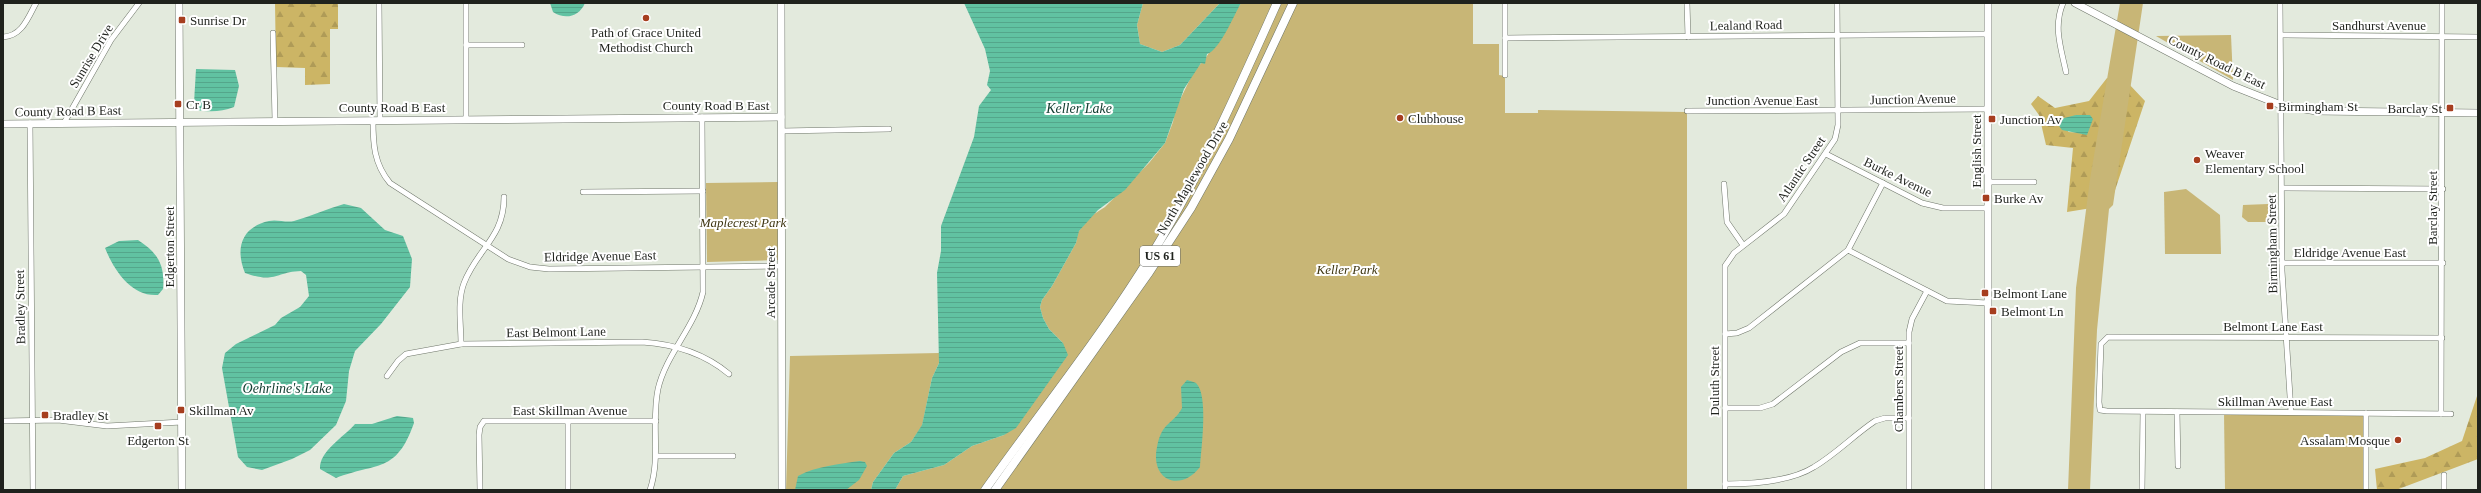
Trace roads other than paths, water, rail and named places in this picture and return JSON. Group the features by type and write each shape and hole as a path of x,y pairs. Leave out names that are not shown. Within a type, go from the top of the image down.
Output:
{"main road":[{"name":"North Maplewood Drive","path":"985,490 1118,305 1160,241 1210,149 1277,3"},
{"name":"North Maplewood Drive","path":"995,490 1148,274 1191,208 1232,133 1293,3"}],"street":[{"path":"3,37 14,35 22,28 36,3"},
{"name":"Sunrise Drive","path":"64,123 111,40 139,3"},
{"name":"Edgerton Street","path":"179,3 182,490"},
{"name":"Eldridge Avenue East","path":"379,3 375,155 381,170 390,183 486,246 508,259 543,268 782,266"},
{"path":"466,3 466,119"},
{"name":"Arcade Street","path":"781,3 782,490"},
{"path":"1504,3 1505,75"},
{"path":"1687,3 1688,37"},
{"name":"Atlantic Street","path":"1724,271 1730,257 1743,245 1784,214 1826,154 1837,132 1837,3"},
{"name":"English Street","path":"1988,3 1988,490"},
{"path":"2063,3 2058,17 2058,38 2066,72"},
{"name":"County Road B East","path":"2075,3 2233,86 2281,105 2316,111 2478,113"},
{"name":"Birmingham Street","path":"2280,3 2282,263 2291,412"},
{"name":"Barclay Street","path":"2441,414 2443,263 2442,3"},
{"path":"273,33 275,120"},
{"name":"Lealand Road","path":"1505,38 1988,34"},
{"name":"Sandhurst Avenue","path":"2281,35 2478,37"},
{"path":"466,45 522,45"},
{"name":"Junction Avenue","path":"1838,110 1988,109"},
{"name":"Junction Avenue East","path":"1687,112 1838,110"},
{"path":"650,490 656,456 658,389 664,372 701,300 704,267 702,117"},
{"name":"County Road B East","path":"3,124 275,120 781,117"},
{"name":"Bradley Street","path":"30,123 33,490"},
{"path":"781,131 889,129"},
{"name":"Burke Avenue","path":"1826,154 1932,206 1988,208"},
{"path":"1988,182 2034,182"},
{"path":"1725,334 1737,333 1749,328 1848,250 1883,183"},
{"path":"1724,184 1727,222 1743,245"},
{"path":"2282,188 2443,189"},
{"path":"583,192 704,191"},
{"path":"461,344 462,291 468,275 501,224 504,198"},
{"path":"1848,250 1927,291 1954,303 1988,304"},
{"name":"Eldridge Avenue East","path":"2282,263 2443,263"},
{"name":"Duluth Street","path":"1724,271 1725,490"},
{"name":"Chambers Street","path":"1909,490 1910,326 1927,291"},
{"name":"Belmont Lane East","path":"2100,410 2101,344 2108,336 2442,338"},
{"name":"East Belmont Lane","path":"387,376 398,361 406,354 461,344 642,342 677,348 708,359 729,374"},
{"path":"1725,408 1760,408 1773,404 1841,352 1853,345 1909,343"},
{"name":"Skillman Avenue East","path":"2100,410 2143,412 2451,414"},
{"path":"2142,490 2143,412"},
{"path":"2177,412 2178,466"},
{"path":"2366,413 2366,490"},
{"path":"1725,484 1754,482 1806,472 1822,462 1875,421 1909,418"},
{"path":"3,421 58,420 107,426 182,422"},
{"name":"East Skillman Avenue","path":"480,490 479,435 480,427 484,421 656,421"},
{"path":"568,422 568,490"},
{"path":"656,456 733,456"},
{"path":"2444,475 2444,490"}],"water":[{"path":"550,3 585,3 575,14 571,16 562,16 553,12"},
{"name":"Keller Lake","path":"964,3 1143,3 1137,25 1140,44 1162,52 1180,45 1220,3 1241,3 1222,39 1212,51 1207,54 1205,64 1201,63 1184,89 1165,143 1125,190 1098,210 1079,231 1076,243 1052,286 1042,300 1040,307 1043,318 1049,329 1063,343 1068,355 1016,428 1004,435 972,446 944,465 903,476 895,490 871,490 873,482 894,453 911,442 922,425 932,378 939,363 937,273 941,251 941,226 974,137 979,106 991,90 987,85 990,71 985,49"},
{"path":"196,69 235,70 239,86 234,107 215,111 196,110 194,103"},
{"path":"2076,115 2090,115 2093,119 2087,135 2062,130 2057,123 2060,119"},
{"name":"Oehrline's Lake","path":"344,204 361,208 385,230 403,236 412,259 410,287 381,324 355,351 349,371 346,401 336,425 310,450 292,459 262,470 247,467 238,457 222,368 225,353 236,344 275,325 281,318 300,307 309,296 306,275 301,271 269,277 255,276 245,273 241,256 243,240 252,228 260,224 269,221 294,221"},
{"path":"138,240 151,250 159,260 163,273 163,289 158,295 140,292 132,287 113,265 105,248 119,241"},
{"path":"1187,380 1196,383 1200,389 1202,399 1203,436 1200,467 1192,475 1176,481 1168,479 1162,475 1158,468 1156,458 1157,447 1162,432 1182,408 1181,387"},
{"path":"397,416 413,418 414,423 400,451 392,459 384,464 336,478 320,469 321,462 328,450 355,424 372,424"},
{"path":"860,461 865,462 867,466 859,480 846,490 795,490 798,476 828,466"}],"place":[{"name":"Path of Grace United Methodist Church","path":"646,18"},
{"name":"Sunrise Dr","path":"182,20"},
{"name":"Cr B","path":"178,104"},
{"name":"Birmingham St","path":"2270,106"},
{"name":"Barclay St","path":"2450,108"},
{"name":"Clubhouse","path":"1400,118"},
{"name":"Junction Av","path":"1992,119"},
{"name":"Weaver Elementary School","path":"2197,160"},
{"name":"Burke Av","path":"1986,198"},
{"name":"Belmont Lane","path":"1985,293"},
{"name":"Belmont Ln","path":"1993,311"},
{"name":"Skillman Av","path":"181,410"},
{"name":"Bradley St","path":"45,415"},
{"name":"Edgerton St","path":"158,426"},
{"name":"Assalam Mosque","path":"2398,440"}],"park label":[{"name":"Maplecrest Park","path":"743,222"},
{"name":"Keller Park","path":"1347,269"}]}
